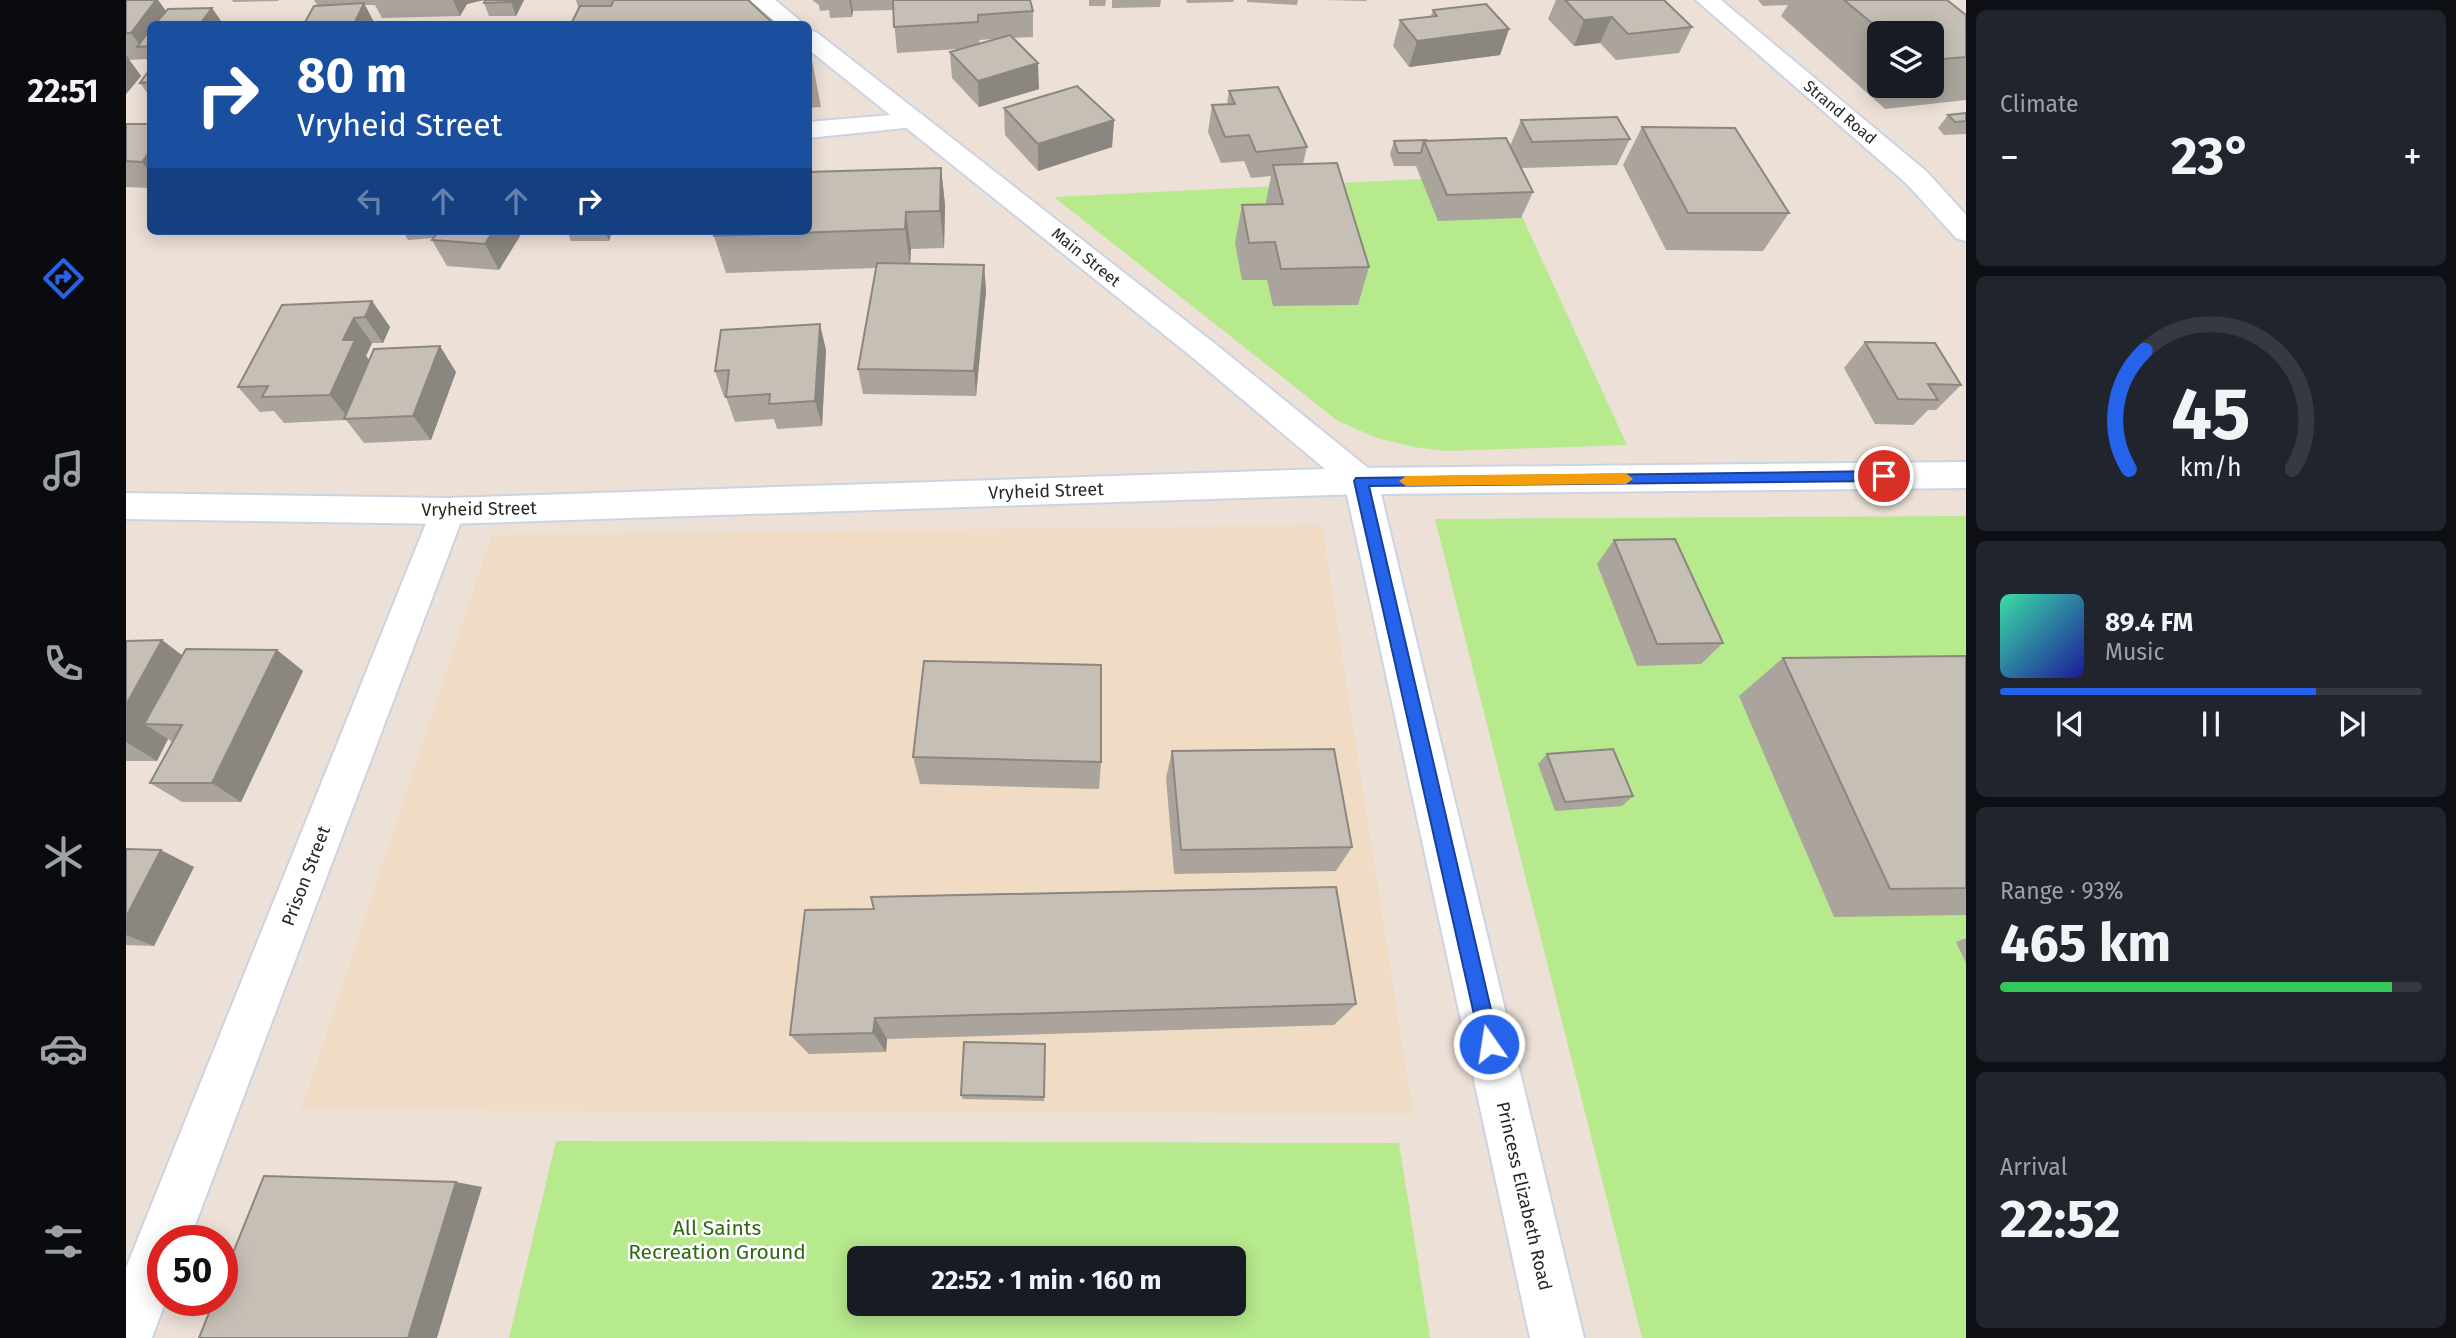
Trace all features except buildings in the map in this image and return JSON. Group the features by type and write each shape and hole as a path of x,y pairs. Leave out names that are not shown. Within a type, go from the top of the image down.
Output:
{"street":[{"path":"761,0 788,21"},
{"name":"Strand Road","path":"1707,0 1917,178 1966,232"},
{"name":"Main Street","path":"812,40 1203,350 1361,481"},
{"path":"812,130 915,121"},
{"name":"Vryheid Street","path":"126,506 448,511 1361,481 1966,475"},
{"name":"Princess Elizabeth Road","path":"1361,481 1557,1338"},
{"name":"Prison Street","path":"169,1225 448,511"},
{"name":"Prison Street","path":"126,1335 147,1282"}],"shaded area":[{"path":"1322,525 1413,1114 301,1110 492,535"}],"green space":[{"path":"1503,175 1627,445 1447,451 1377,438 1338,421 1054,197"},
{"path":"1966,516 1966,1338 1642,1338 1435,519"},
{"name":"All Saints Recreation Ground","path":"556,1141 1399,1143 1430,1338 509,1338"}],"slow traffic":[{"path":"1406,481 1626,479"}],"route":[{"path":"1489,1044 1361,481 1884,476"}]}
